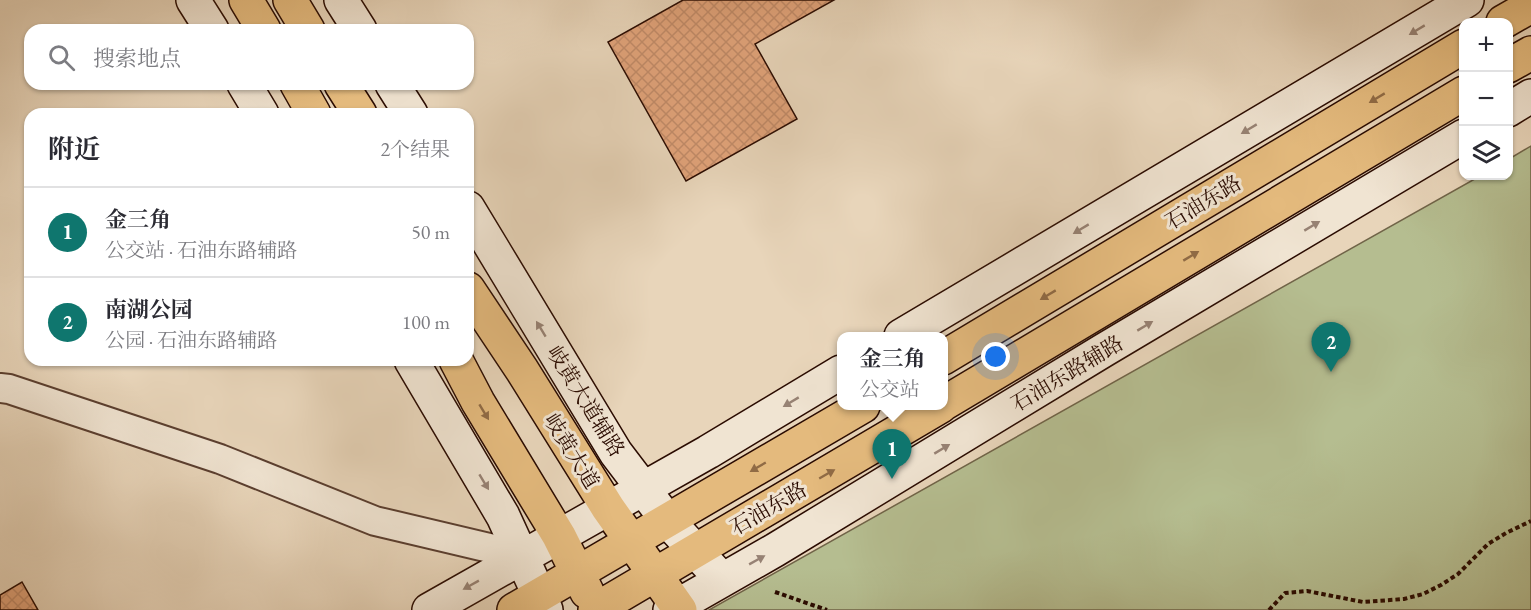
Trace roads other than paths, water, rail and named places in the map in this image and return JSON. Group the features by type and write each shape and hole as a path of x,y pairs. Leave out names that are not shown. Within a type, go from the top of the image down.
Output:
{"main road":[{"path":"246,0 260,24"},
{"path":"290,0 304,24"},
{"path":"1510,18 1531,6"},
{"name":"石油东路","path":"948,355 1459,49"},
{"path":"1513,64 1531,53"},
{"path":"300,90 311,108"},
{"path":"346,90 356,108"},
{"name":"石油东路","path":"948,401 1459,96"},
{"name":"岐黄大道","path":"474,298 608,508 656,574 676,608"},
{"path":"459,366 478,402 559,536 595,610"},
{"name":"石油东路","path":"534,605 577,573 854,410"},
{"name":"石油东路","path":"595,610 934,410"}],"street":[{"path":"194,0 208,24"},
{"path":"341,0 356,24"},
{"path":"908,332 1467,0"},
{"path":"248,90 258,108"},
{"path":"396,90 407,108"},
{"path":"1513,107 1531,96"},
{"name":"石油东路辅路","path":"676,608 1459,139"},
{"name":"岐黄大道辅路","path":"474,218 616,453 667,520 722,580"},
{"path":"415,366 503,516 523,555 534,605"},
{"path":"429,610 837,374"},
{"path":"0,388 9,388 220,459 375,521 523,555"}],"place":[{"name":"南湖公园","path":"1331,372"},
{"name":"金三角","path":"892,479"}]}
